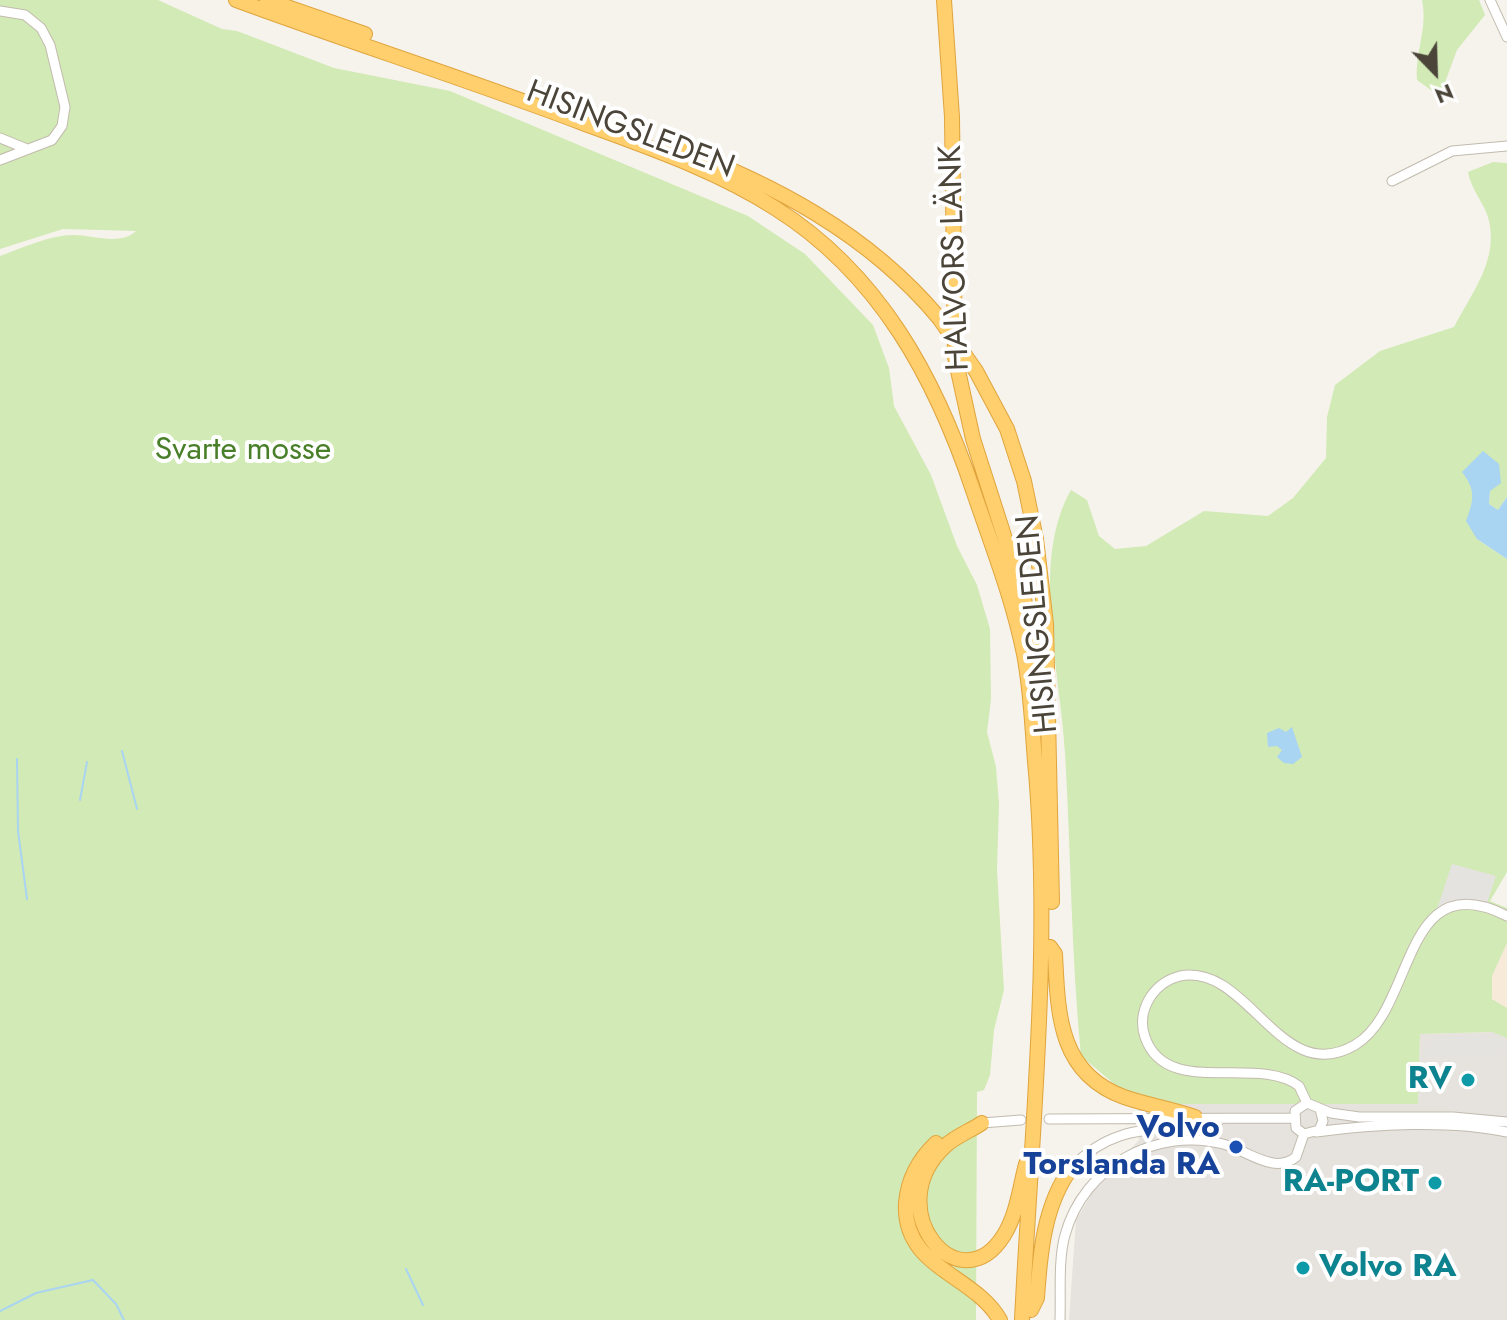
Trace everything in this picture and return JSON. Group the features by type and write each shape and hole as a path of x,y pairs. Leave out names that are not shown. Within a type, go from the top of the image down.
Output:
{"highway":[{"name":"HISINGSLEDEN","path":"236,0 516,98 718,175 789,217 847,266 889,315 919,360 940,401 961,455 1024,656 1040,793 1042,937 1028,1317"},
{"name":"HISINGSLEDEN","path":"267,0 460,67 746,175 827,219 897,272 939,318 976,371 1007,429 1030,504 1042,584 1050,721 1046,1100 1028,1317"},
{"path":"946,0 948,23"},
{"name":"HALVORS LÄNK","path":"948,23 953,130 952,326 955,357 973,439 1013,561 1032,640 1040,793"},
{"name":"HALVORS LÄNK","path":"948,23 965,358 984,450 1034,618 1050,721"},
{"path":"1050,947 1055,954 1061,1030 1076,1064 1111,1092 1195,1117"},
{"path":"982,1123 976,1121 954,1130 927,1152 908,1188 906,1217 923,1254 985,1300 1000,1320"},
{"path":"982,1123 945,1146 930,1165 921,1186 918,1207 925,1234 941,1252 955,1257 975,1258 985,1254 1004,1234 1014,1211 1035,1132"},
{"path":"1028,1317 1037,1298 1050,1211 1059,1186 1072,1167"}],"street":[{"path":"1490,0 1507,37"},
{"path":"0,11 25,15 41,28 50,45 65,102 63,121 56,137 13,158 0,160"},
{"path":"0,138 27,149"},
{"path":"1392,181 1452,151 1507,146"},
{"path":"1507,916 1474,903 1456,905 1437,915 1420,937 1373,1030 1342,1051 1319,1054 1295,1047 1225,988 1205,978 1175,978 1164,983 1149,998 1143,1015 1143,1031 1152,1050 1165,1062 1190,1070 1279,1077 1299,1086 1307,1103 1320,1109 1359,1117 1453,1117 1507,1122"},
{"path":"1307,1103 1297,1108 1292,1118 1296,1128 1304,1134 1373,1126 1459,1127 1507,1132"},
{"path":"1316,1132 1323,1121 1320,1109"},
{"path":"1072,1167 1114,1136 1142,1129 1241,1117"},
{"path":"1049,1119 1292,1118"},
{"path":"982,1123 1021,1120"},
{"path":"1060,1320 1064,1238 1071,1217 1091,1189 1129,1153 1163,1141 1202,1140 1236,1147 1272,1164 1284,1164 1296,1157 1304,1134"}],"shaded area":[{"path":"1452,864 1496,876 1487,903 1460,900 1437,909"},
{"path":"1507,943 1507,1008 1492,999 1492,976"},
{"path":"1493,1032 1507,1038 1507,1320 1069,1320 1076,1220 1095,1188 1139,1140 1138,1104 1418,1103 1420,1034"},
{"path":"1433,1037 1496,1038 1507,1044 1507,1052 1496,1056 1423,1057 1424,1046"}],"green space":[{"name":"Svarte mosse","path":"0,0 158,0 222,29 237,31 334,68 450,91 748,216 805,254 873,325 889,368 894,406 931,475 957,546 977,585 990,629 991,699 987,732 996,767 999,804 997,870 1004,990 994,1030 990,1075 984,1090 977,1092 976,1320 0,1320 0,256 55,237 74,235 115,239 136,231 63,229 0,249"},
{"path":"1422,0 1479,0 1485,15 1457,50 1443,88 1435,93 1417,80"},
{"path":"1493,162 1507,163 1507,497 1498,510 1489,504 1490,491 1472,485 1477,539 1507,559 1507,872 1490,901 1507,908 1507,943 1492,976 1492,999 1507,1008 1507,1038 1492,1032 1420,1034 1418,1104 1138,1104 1081,1056 1065,753 1051,618 1052,550 1059,518 1071,490 1087,500 1099,536 1115,549 1146,546 1204,511 1268,516 1293,498 1326,458 1327,417 1335,385 1380,351 1454,327 1482,275 1490,247 1488,217 1468,172"}],"water":[{"path":"1483,451 1499,464 1501,483 1490,491 1489,504 1498,510 1507,497 1507,559 1477,539 1466,521 1472,495 1470,484 1462,472"},
{"path":"1292,727 1302,757 1293,764 1284,763 1277,757 1282,750 1277,746 1268,747 1267,733 1279,728 1286,732"}],"waterway":[{"path":"122,751 137,809"},
{"path":"17,759 18,831 27,899"},
{"path":"80,800 87,762"},
{"path":"406,1269 423,1305"},
{"path":"0,1311 36,1293 93,1280 116,1304 124,1320"}],"place":[{"name":"RV","path":"1468,1080"},
{"name":"Volvo Torslanda RA","path":"1236,1147"},
{"name":"RA-PORT","path":"1435,1183"},
{"name":"Volvo RA","path":"1303,1268"}]}
